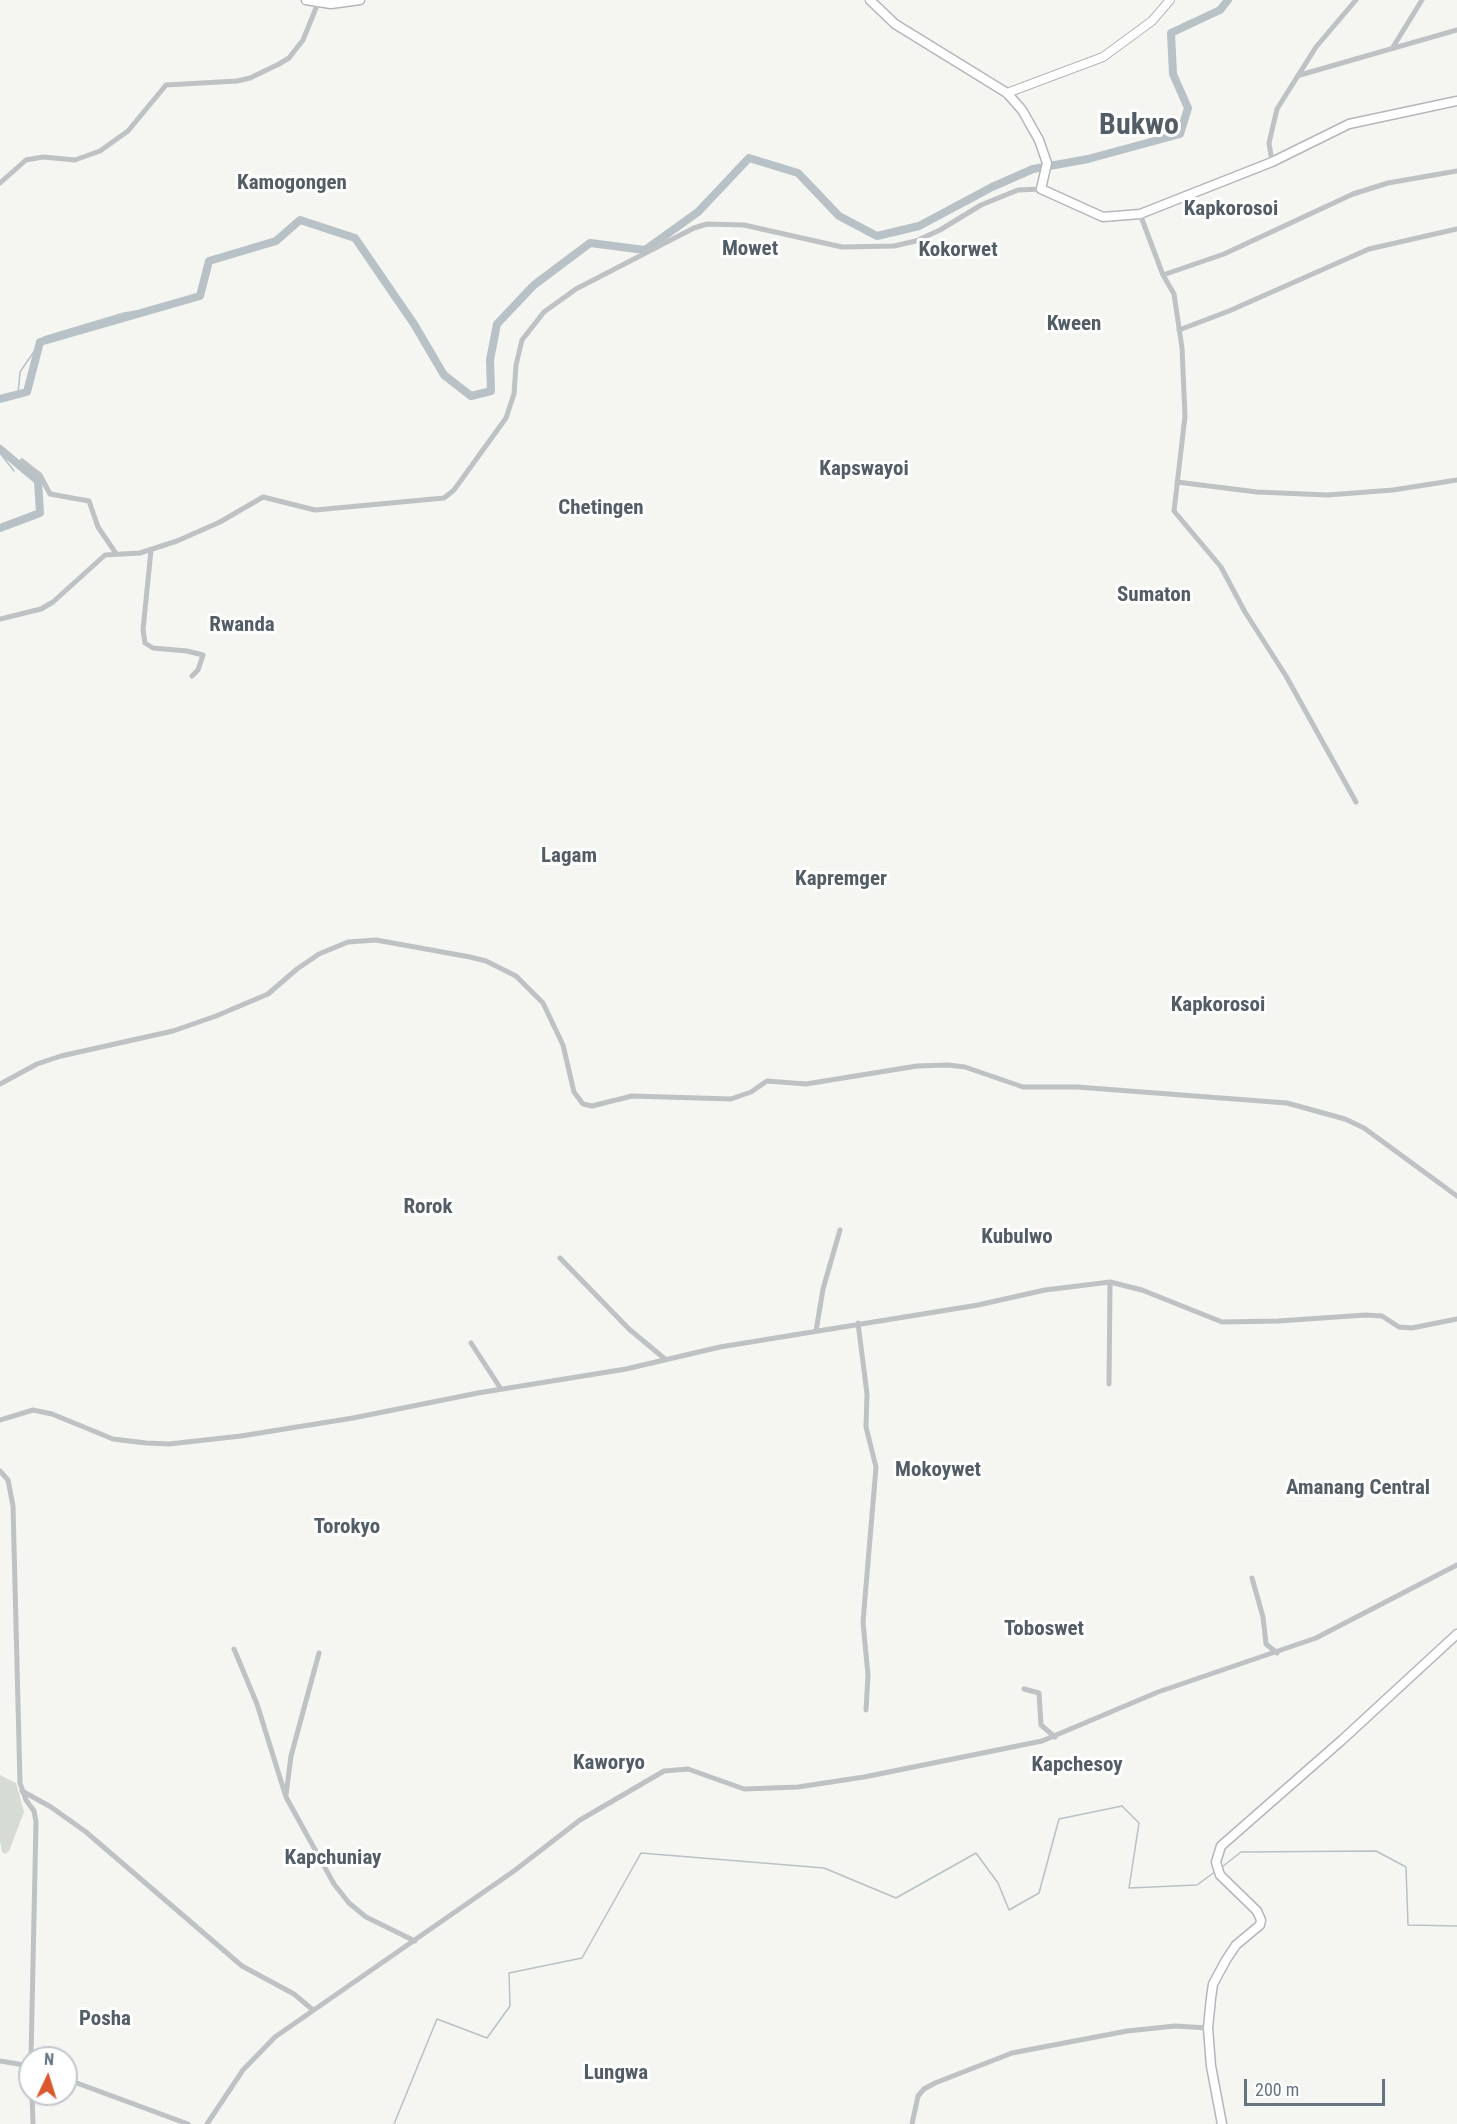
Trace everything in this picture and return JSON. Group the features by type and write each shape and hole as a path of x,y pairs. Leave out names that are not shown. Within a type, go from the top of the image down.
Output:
{"main road":[{"path":"306,0 331,4 360,0"},
{"path":"870,0 895,24 1007,93 1022,110 1039,140 1047,163 1045,180 1041,189 1103,217 1140,214 1272,162 1349,124 1457,101"},
{"path":"1007,93 1103,57 1152,21 1170,0"},
{"path":"1222,2124 1212,2083 1208,2028 1211,1998 1219,1971 1236,1945 1260,1925 1261,1920 1257,1911 1220,1875 1216,1862 1221,1846 1342,1740 1457,1634"}],"street":[{"path":"1272,162 1269,143 1277,109 1316,47 1356,0"},
{"path":"1393,48 1422,0"},
{"path":"0,183 26,160 43,157 75,160 100,151 128,131 166,85 237,81 250,78 279,64 289,58 303,40 318,3"},
{"path":"1300,75 1457,30"},
{"path":"1163,275 1224,254 1353,194 1388,183 1457,171"},
{"path":"0,619 47,606 62,596 71,583 97,560 115,552 151,550 220,522 263,497 315,510 444,498 454,490 506,418 514,394 516,365 522,340 544,312 576,289 606,272 694,228 707,224 744,225 842,247 894,246 916,241 940,230 981,205 1018,190 1041,189"},
{"path":"1140,214 1163,275 1174,294 1179,330 1185,400 1173,504 1176,516 1221,567 1245,612 1286,676 1356,802"},
{"path":"1179,330 1276,291 1369,249 1457,229"},
{"path":"22,461 40,475 50,494 89,501 98,527 115,552"},
{"path":"1177,482 1257,492 1328,495 1392,490 1457,480"},
{"path":"151,550 142,630 145,643 153,648 187,651 203,656 198,670 192,676"},
{"path":"0,1084 37,1064 61,1056 173,1031 216,1016 268,994 319,954 348,942 376,940 486,961 516,976 543,1003 568,1060 574,1092 583,1104 592,1106 632,1096 732,1099 751,1092 766,1082 806,1084 917,1066 956,1066 1023,1087 1077,1087 1287,1103 1345,1119 1364,1128 1457,1196"},
{"path":"816,1331 823,1289 840,1230"},
{"path":"560,1258 629,1329 665,1359"},
{"path":"1109,1384 1110,1282"},
{"path":"0,1420 33,1410 52,1414 113,1438 169,1444 353,1418 501,1389 626,1369 720,1347 978,1305 1046,1290 1110,1282 1142,1290 1222,1322 1278,1322 1366,1315 1382,1316 1399,1327 1412,1328 1457,1319"},
{"path":"858,1323 867,1394 866,1427 876,1467 863,1622 868,1674 866,1710"},
{"path":"471,1343 501,1389"},
{"path":"0,1471 8,1480 14,1506 21,1790 34,1810 36,1822 32,2046"},
{"path":"207,2124 260,2051 313,2010 415,1941 580,1820 664,1771 688,1769 744,1789 798,1787 864,1778 1055,1737 1158,1692 1316,1638 1457,1565"},
{"path":"1252,1578 1263,1617 1266,1644 1277,1653"},
{"path":"234,1648 257,1704 286,1797 334,1884 349,1903 366,1917 415,1941"},
{"path":"286,1797 291,1756 319,1653"},
{"path":"1024,1689 1039,1693 1041,1725 1055,1737"},
{"path":"21,1790 51,1807 86,1832 242,1966 294,1994 313,2010"},
{"path":"912,2124 918,2096 924,2090 965,2070 1012,2053 1127,2031 1175,2026 1208,2028"},
{"path":"0,2061 18,2064"},
{"path":"78,2083 129,2101 147,2111 188,2124"},
{"path":"32,2106 33,2124"}],"shaded area":[{"path":"0,1775 16,1783 24,1812 9,1851 5,1854 2,1852 0,1841"}],"waterway":[{"path":"0,399 27,392 40,342 200,296 209,261 276,241 300,220 355,238 414,324 444,375 471,396 491,391 490,360 497,324 534,285 590,243 645,250 698,212 749,158 798,173 839,216 877,236 919,226 992,187 1033,169 1088,159 1180,134 1188,108 1173,74 1171,33 1220,10 1228,0"},
{"path":"0,400 18,394 20,372 44,337 124,313 169,306"},
{"path":"0,449 38,481 40,513 0,528"},
{"path":"0,453 14,471"},
{"path":"394,2124 437,2019 487,2038 510,2006 509,1973 582,1958 641,1853 824,1868 896,1898 976,1853 998,1883 1009,1910 1039,1893 1059,1819 1122,1806 1139,1823 1129,1888 1197,1885 1216,1871"},
{"path":"1222,1867 1241,1852 1376,1851 1406,1867 1408,1925 1457,1926"}],"district":[{"name":"Bukwo","path":"1139,126"},
{"name":"Kamogongen","path":"292,184"},
{"name":"Kapkorosoi","path":"1231,210"},
{"name":"Mowet","path":"750,250"},
{"name":"Kokorwet","path":"958,251"},
{"name":"Kween","path":"1074,325"},
{"name":"Kapswayoi","path":"864,470"},
{"name":"Chetingen","path":"601,509"},
{"name":"Sumaton","path":"1154,596"},
{"name":"Rwanda","path":"242,626"},
{"name":"Lagam","path":"569,857"},
{"name":"Kapremger","path":"841,880"},
{"name":"Kapkorosoi","path":"1218,1006"},
{"name":"Rorok","path":"428,1208"},
{"name":"Kubulwo","path":"1017,1238"},
{"name":"Mokoywet","path":"938,1471"},
{"name":"Amanang Central","path":"1358,1489"},
{"name":"Torokyo","path":"347,1528"},
{"name":"Toboswet","path":"1044,1630"},
{"name":"Kaworyo","path":"609,1764"},
{"name":"Kapchesoy","path":"1077,1766"},
{"name":"Kapchuniay","path":"333,1859"},
{"name":"Posha","path":"105,2020"},
{"name":"Lungwa","path":"616,2074"}]}
